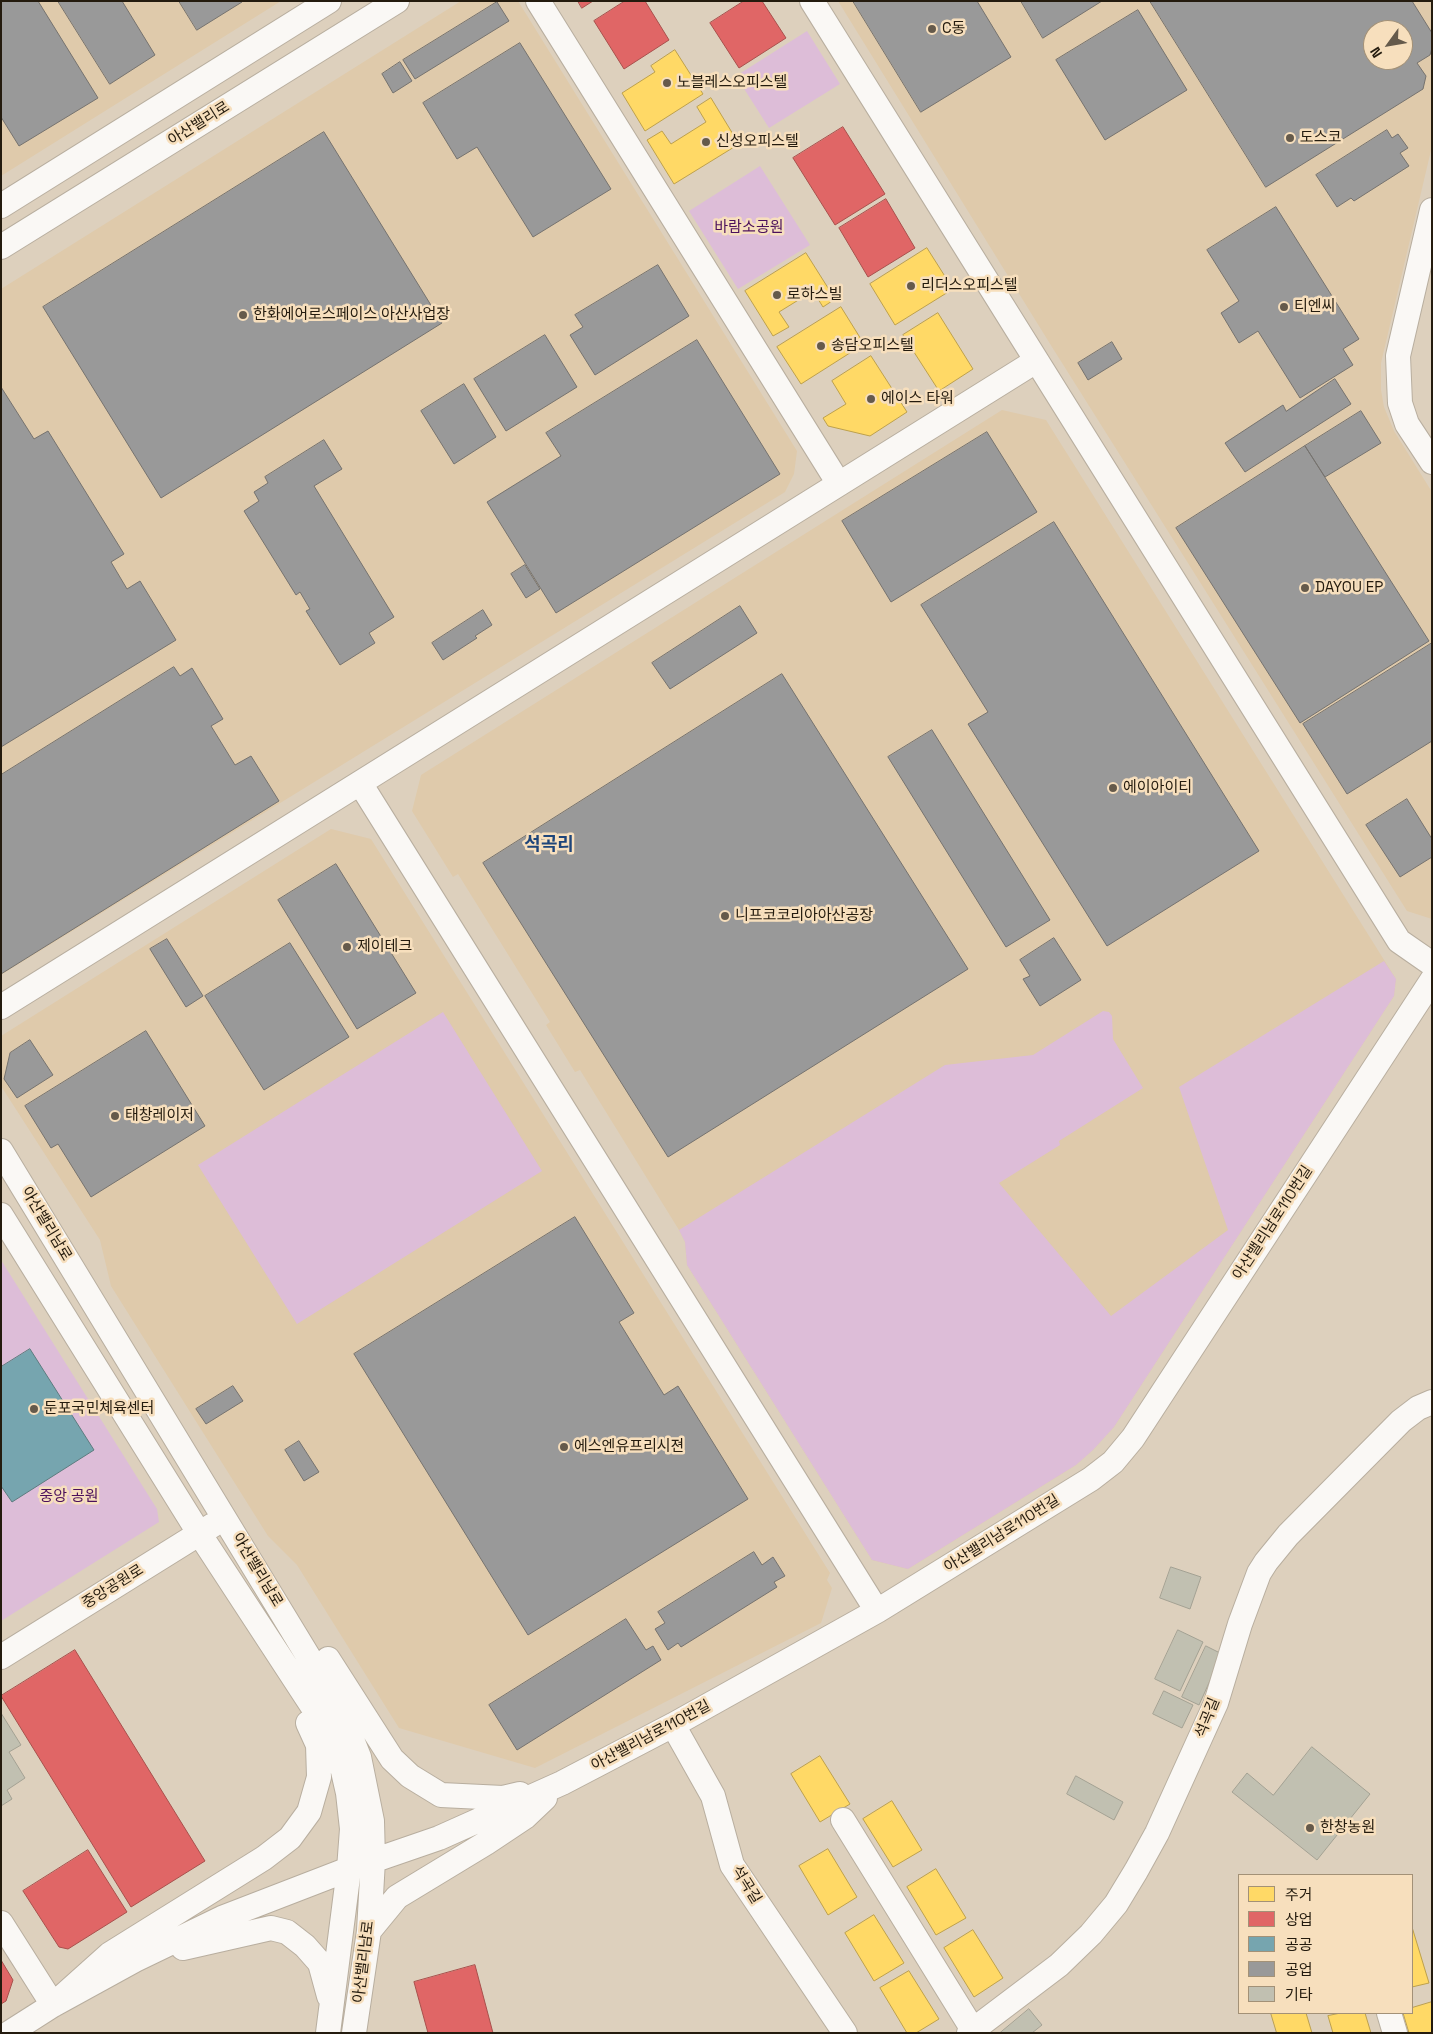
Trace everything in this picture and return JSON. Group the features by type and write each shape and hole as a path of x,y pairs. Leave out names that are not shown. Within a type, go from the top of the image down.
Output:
{"street":[{"path":"1,206 329,1"},
{"name":"아산밸리로","path":"1,247 397,1"},
{"path":"538,1 839,484"},
{"path":"812,1 1399,942 1432,964"},
{"path":"1432,210 1398,356 1400,403 1407,424 1432,462"},
{"path":"1,1007 1036,360"},
{"path":"360,783 877,1610"},
{"name":"아산밸리남로110번길","path":"135,1960 222,1918 373,1860 439,1838 562,1783 673,1725 877,1610 1091,1479 1113,1462 1133,1438 1432,980"},
{"name":"아산밸리남로","path":"1,1151 339,1707 360,1757 372,1821 373,1860 369,1932 354,2033"},
{"name":"아산밸리남로","path":"1,1215 199,1533 318,1716 344,1770 352,1829 349,1869 328,2033"},
{"name":"석곡길","path":"843,1820 971,2031 1059,1966 1091,1934 1116,1904 1157,1833 1216,1703 1240,1624 1259,1573 1288,1535 1351,1474 1401,1421 1418,1408 1432,1402"},
{"name":"중앙공원로","path":"1,1657 225,1517"},
{"path":"281,1610 308,1631 392,1759 410,1776 441,1795 503,1798 562,1783"},
{"path":"52,2005 110,1954 275,1851 290,1838 303,1822 309,1812 315,1794 320,1761 318,1746 284,1662"},
{"name":"석곡길","path":"673,1725 713,1796 732,1865 845,2033"},
{"path":"369,1932 397,1897 525,1817 562,1783"},
{"path":"1,1923 52,2005"},
{"path":"9,2033 52,2005 135,1960 271,1928 287,1932 296,1938 320,1963 332,2005"},
{"path":"1389,2014 1395,2033"}],"shaded area":[{"path":"1,1 281,1 1,176"},
{"path":"461,1 518,1 797,451 794,474 785,492 1,975 1,289"},
{"path":"838,1 1432,1 1432,146 1381,363 1381,390 1384,407 1394,431 1432,492 1432,919 1407,911 1052,347"},
{"path":"1002,410 1046,420 1396,979 1394,996 1114,1427 1076,1465 908,1569 872,1560 687,1265 685,1242 679,1230 580,1070 575,1072 546,1025 550,1022 458,874 453,877 412,811 421,775"},
{"path":"331,829 371,839 830,1573 827,1580 832,1588 821,1623 535,1768 399,1728 297,1565 268,1536 111,1286 100,1240 1,1086 1,1036"}],"green space":[{"path":"807,31 840,84 769,128 736,76"},
{"name":"바람소공원","path":"760,166 810,245 738,289 689,211"},
{"path":"1384,961 1396,979 1394,996 1114,1427 1076,1465 908,1569 872,1560 687,1265 685,1242 679,1230 945,1065 1033,1055 1103,1011 1109,1012 1112,1016 1113,1039 1143,1088 1059,1141 1060,1145 999,1183 1111,1316 1228,1230 1179,1087"},
{"path":"443,1012 542,1171 297,1324 198,1165"},
{"name":"중앙 공원","path":"1,1260 157,1509 159,1522 1,1621"}],"building: 주거":[{"name":"노블레스오피스텔","path":"675,50 703,94 645,131 622,93 655,72 651,66"},
{"name":"신성오피스텔","path":"711,98 739,144 674,184 647,140 662,131 671,144 706,122 697,107"},
{"name":"리더스오피스텔","path":"927,248 953,289 895,325 870,284"},
{"name":"로하스빌","path":"806,253 835,299 823,307 813,291 779,312 789,327 773,336 745,291"},
{"name":"송담오피스텔","path":"841,307 864,344 801,384 777,347"},
{"path":"938,313 973,369 939,391 903,335"},
{"name":"에이스 타워","path":"871,356 907,412 870,436 828,426 823,418 846,404 832,381"},
{"path":"820,1756 850,1804 820,1822 791,1774"},
{"path":"892,1801 922,1850 893,1867 863,1819"},
{"path":"828,1849 857,1897 828,1915 799,1866"},
{"path":"936,1869 966,1918 936,1935 907,1887"},
{"path":"874,1915 904,1963 874,1981 845,1933"},
{"path":"973,1930 1003,1978 974,1997 944,1948"},
{"path":"1413,1930 1429,1983 1413,1987"},
{"path":"909,1971 939,2019 916,2033 907,2033 880,1988"},
{"path":"1432,2002 1432,2033 1409,2033 1403,2014 1413,2014 1413,2008"},
{"path":"1271,2014 1306,2014 1312,2033 1277,2033"},
{"path":"1337,2014 1365,2014 1371,2033 1333,2033 1328,2016"}],"building: 상업":[{"path":"578,1 593,1 582,8"},
{"path":"625,1 645,1 669,40 624,69 594,21"},
{"path":"744,1 762,1 786,38 739,68 710,23"},
{"path":"843,127 885,194 835,225 793,158"},
{"path":"886,199 915,248 868,277 839,228"},
{"path":"75,1650 205,1861 131,1907 1,1696"},
{"path":"88,1850 127,1912 68,1949 59,1947 23,1891"},
{"path":"1,1960 13,1980 6,2001 1,2004"},
{"path":"475,1965 493,2033 428,2033 414,1982"}],"building: 공공":[{"name":"둔포국민체육센터","path":"30,1349 94,1450 12,1502 1,1486 1,1367"}],"building: 공업":[{"path":"1,1 38,1 98,98 19,146 1,117"},
{"path":"58,1 122,1 155,55 110,84"},
{"path":"179,1 241,1 242,2 197,30"},
{"name":"C동","path":"853,1 977,1 1011,57 921,112"},
{"path":"1021,1 1102,1 1043,38"},
{"name":"도스코","path":"1150,1 1412,1 1432,33 1430,55 1417,63 1426,76 1423,89 1266,187"},
{"path":"497,2 509,21 415,79 403,60"},
{"path":"1138,10 1187,90 1105,140 1056,60"},
{"path":"520,43 611,189 533,237 477,147 457,159 423,103"},
{"path":"400,62 412,81 393,93 382,74"},
{"path":"1387,130 1392,138 1398,134 1408,148 1400,153 1409,166 1354,201 1351,198 1337,207 1316,175"},
{"name":"한화에어로스페이스 아산사업장","path":"324,132 442,323 161,498 43,307"},
{"name":"티엔씨","path":"1276,207 1359,339 1343,349 1353,365 1300,398 1258,331 1239,343 1221,313 1239,301 1207,250"},
{"path":"658,265 689,316 595,375 570,335 583,327 575,315"},
{"path":"545,335 577,387 506,431 474,379"},
{"path":"697,340 780,474 556,613 487,502 561,456 546,433"},
{"path":"1112,342 1122,359 1088,380 1078,363"},
{"path":"1335,379 1351,404 1245,472 1225,443 1283,405 1286,411"},
{"path":"464,384 496,437 454,464 421,411"},
{"path":"1,387 34,439 48,431 124,554 111,562 127,589 140,581 176,640 1,747"},
{"path":"1361,411 1381,443 1325,477 1305,446"},
{"path":"987,432 1037,512 891,602 842,521"},
{"path":"324,440 342,469 314,486 394,617 369,633 375,643 340,665 306,611 310,609 300,592 296,595 244,511 259,501 254,492 268,483 265,477"},
{"name":"DAYOU EP","path":"1305,446 1429,641 1300,723 1176,528"},
{"name":"에이아이티","path":"1054,522 1259,851 1107,946 968,724 988,712 921,605"},
{"path":"525,565 540,589 526,598 511,574"},
{"path":"740,606 757,633 670,689 652,663"},
{"path":"483,610 492,625 475,636 477,638 443,660 432,643"},
{"path":"1432,643 1432,741 1347,794 1303,724"},
{"path":"174,667 180,676 192,668 223,719 211,726 235,765 251,756 279,801 1,974 1,775"},
{"name":"니프코코리아아산공장","path":"782,674 968,969 668,1157 483,863"},
{"path":"932,730 1050,920 1006,947 888,757"},
{"path":"1407,799 1432,839 1432,857 1400,877 1366,825"},
{"name":"제이테크","path":"336,864 416,993 357,1029 278,900"},
{"path":"1054,938 1081,980 1040,1006 1023,979 1030,976 1020,960"},
{"path":"167,939 203,996 186,1007 150,949"},
{"path":"290,943 349,1037 264,1090 205,996"},
{"name":"태창레이저","path":"146,1031 205,1126 91,1197 58,1144 51,1148 25,1106"},
{"path":"30,1040 53,1075 17,1098 4,1079 10,1053"},
{"name":"에스엔유프리시젼","path":"575,1217 634,1313 619,1322 664,1395 678,1386 748,1499 528,1635 354,1354"},
{"path":"233,1386 243,1401 206,1424 196,1409"},
{"path":"299,1441 319,1472 304,1481 285,1450"},
{"path":"754,1552 762,1565 773,1557 785,1576 774,1582 777,1587 681,1647 678,1643 668,1650 655,1629 665,1623 658,1612"},
{"path":"626,1619 646,1650 653,1646 661,1660 517,1750 489,1705"}],"building: 기타":[{"path":"1171,1567 1201,1577 1190,1609 1160,1598"},
{"path":"1178,1630 1203,1642 1180,1691 1155,1679"},
{"path":"1206,1646 1222,1654 1199,1705 1182,1697"},
{"path":"1164,1691 1193,1705 1182,1728 1153,1714"},
{"path":"1,1713 21,1745 9,1752 25,1778 7,1790 12,1799 1,1806"},
{"name":"한창농원","path":"1312,1747 1370,1794 1317,1860 1232,1792 1247,1773 1273,1795"},
{"path":"1076,1776 1123,1802 1114,1820 1067,1794"},
{"path":"1029,2009 1042,2025 1032,2033 1000,2033"}],"place":[{"name":"C동","path":"932,29"},
{"name":"노블레스오피스텔","path":"667,83"},
{"name":"도스코","path":"1290,138"},
{"name":"신성오피스텔","path":"706,142"},
{"name":"리더스오피스텔","path":"911,286"},
{"name":"로하스빌","path":"777,295"},
{"name":"티엔씨","path":"1284,307"},
{"name":"한화에어로스페이스 아산사업장","path":"243,315"},
{"name":"송담오피스텔","path":"821,346"},
{"name":"에이스 타워","path":"871,399"},
{"name":"DAYOU EP","path":"1305,588"},
{"name":"에이아이티","path":"1113,788"},
{"name":"니프코코리아아산공장","path":"725,916"},
{"name":"제이테크","path":"347,947"},
{"name":"태창레이저","path":"115,1116"},
{"name":"둔포국민체육센터","path":"34,1409"},
{"name":"에스엔유프리시젼","path":"564,1447"},
{"name":"한창농원","path":"1310,1828"}],"district":[{"name":"석곡리","path":"549,845"}]}
